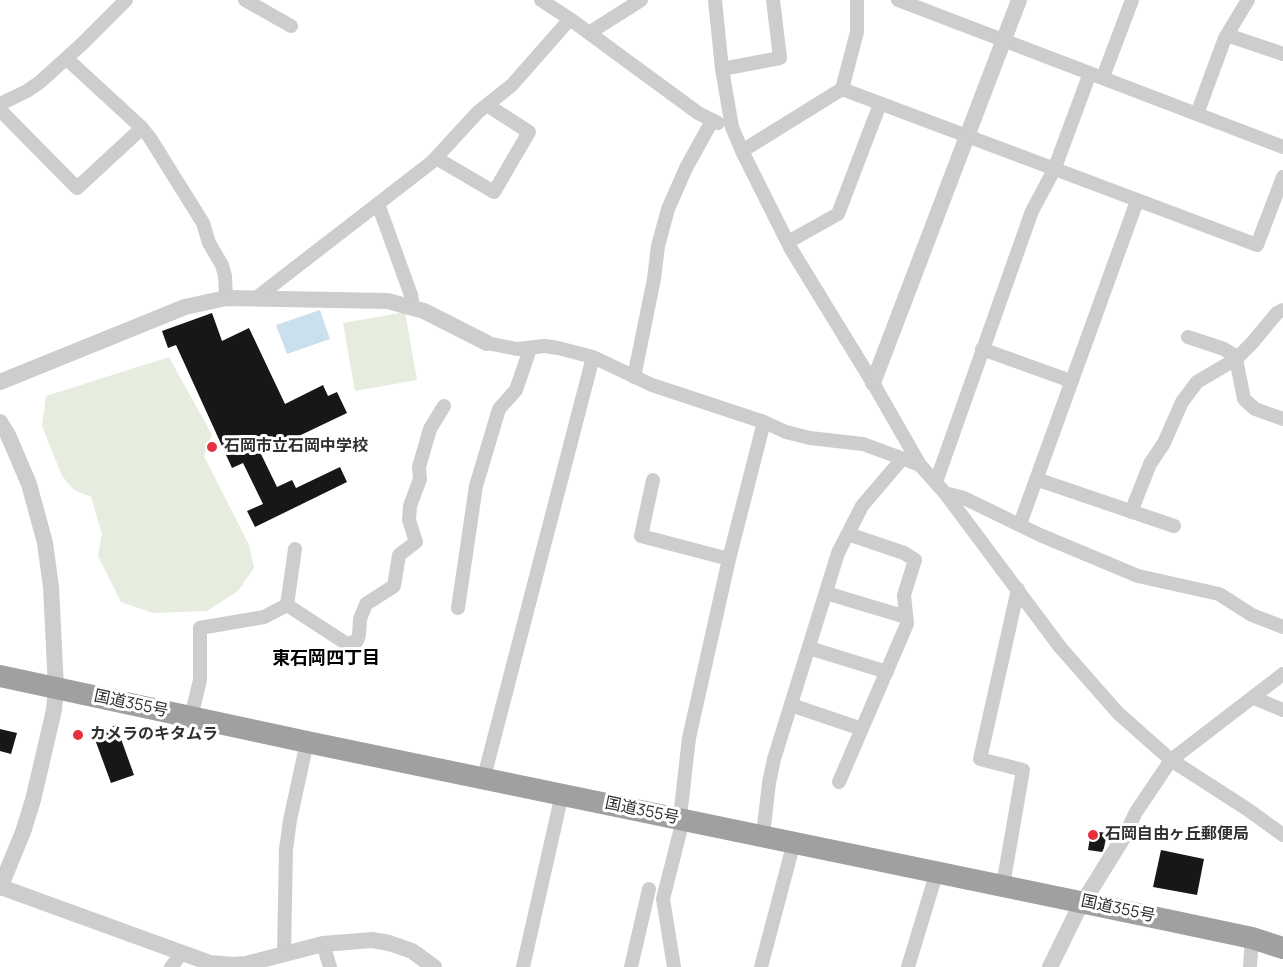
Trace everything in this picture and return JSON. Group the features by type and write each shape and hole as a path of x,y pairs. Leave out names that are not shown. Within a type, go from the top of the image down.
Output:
{"highway":[{"name":"国道355号","path":"0,676 307,742 937,871 1252,938 1283,948"}],"street":[{"path":"0,104 27,91 67,59 126,0"},
{"path":"245,0 291,26"},
{"path":"541,0 698,113 712,121 732,127"},
{"path":"589,33 641,0"},
{"path":"715,0 722,69 732,127 742,151 788,242 920,465 941,487 1060,647 1118,713 1171,760 1283,835"},
{"path":"722,69 780,58 773,0"},
{"path":"742,151 842,89 857,32 857,0"},
{"path":"900,0 1283,147"},
{"path":"873,383 1019,0"},
{"path":"941,487 982,349 1032,211 1054,170 1132,0"},
{"path":"1197,114 1227,35 1248,0"},
{"path":"256,298 436,158 487,105 512,85 570,19"},
{"path":"1227,35 1283,54"},
{"path":"67,59 150,138 203,223 209,243 222,265 226,298"},
{"path":"842,89 1257,245 1281,186"},
{"path":"788,242 838,214 880,104"},
{"path":"436,158 494,192 529,132 487,105"},
{"path":"0,110 77,188 142,128"},
{"path":"633,376 654,279 658,246 668,209 686,168 712,121"},
{"path":"1020,524 1137,201"},
{"path":"378,204 413,306"},
{"path":"0,382 177,310 204,302 226,298 388,301 413,306 487,343 502,347 530,349 552,347 593,357 633,376 764,422 786,432 810,438 863,444 920,465"},
{"path":"1131,512 1150,464 1164,443 1182,402 1197,382 1236,359 1277,313 1283,310"},
{"path":"1188,337 1232,354 1236,359 1244,399 1255,409 1283,419"},
{"path":"458,608 476,486 499,409 516,390 530,349"},
{"path":"982,349 1071,381"},
{"path":"484,777 593,357"},
{"path":"287,605 346,644 357,641 360,619 366,604 394,586 399,555 416,542 409,520 410,506 420,479 418,467 430,429 444,406"},
{"path":"0,422 29,484 45,543 51,587 56,688 54,710 33,800 23,832 0,888 210,963 246,965 323,944 372,939 412,951 434,967"},
{"path":"674,967 663,899 681,828 689,738 729,559 764,422"},
{"path":"763,836 774,759 838,553 862,506 902,459"},
{"path":"1036,479 1174,526"},
{"path":"653,480 641,537 729,559"},
{"path":"941,487 1040,535 1138,576 1219,594 1252,615 1283,627"},
{"path":"839,782 907,624 904,595 915,560 904,553 848,534"},
{"path":"287,605 295,549"},
{"path":"1003,885 1023,770 980,759 1018,589"},
{"path":"826,593 906,617"},
{"path":"191,717 200,680 200,628 264,616 287,605"},
{"path":"809,648 887,672"},
{"path":"1050,967 1083,902 1126,833 1136,812 1171,760 1283,674"},
{"path":"1254,698 1283,711"},
{"path":"791,705 862,729"},
{"path":"284,955 286,849 307,742"},
{"path":"524,967 562,794"},
{"path":"761,967 794,842"},
{"path":"908,967 937,871"},
{"path":"631,967 649,889"},
{"path":"1250,967 1252,938"},
{"path":"323,944 330,967"},
{"path":"171,967 182,953"}],"green space":[{"path":"405,312 417,380 355,391 343,323"},
{"path":"169,357 212,435 204,456 249,545 254,568 238,591 207,611 153,613 121,602 98,556 102,534 91,497 74,490 62,476 42,426 46,396"}],"water":[{"path":"320,310 330,339 287,354 276,325"}],"building":[{"path":"212,313 222,341 249,328 285,404 323,385 328,396 337,392 347,413 261,454 277,487 292,480 296,488 340,467 347,482 255,527 247,511 263,504 243,463 232,468 176,345 168,348 162,331"},
{"path":"116,725 134,775 111,783 93,734"},
{"path":"0,729 17,733 11,754 0,751"},
{"path":"1091,831 1107,833 1102,852 1088,850"},
{"path":"1161,850 1204,859 1197,895 1153,887"}],"place":[{"name":"石岡市立石岡中学校","path":"212,447"},
{"name":"カメラのキタムラ","path":"78,735"},
{"name":"石岡自由ヶ丘郵便局","path":"1093,835"}],"district":[{"name":"東石岡四丁目","path":"326,659"}]}
